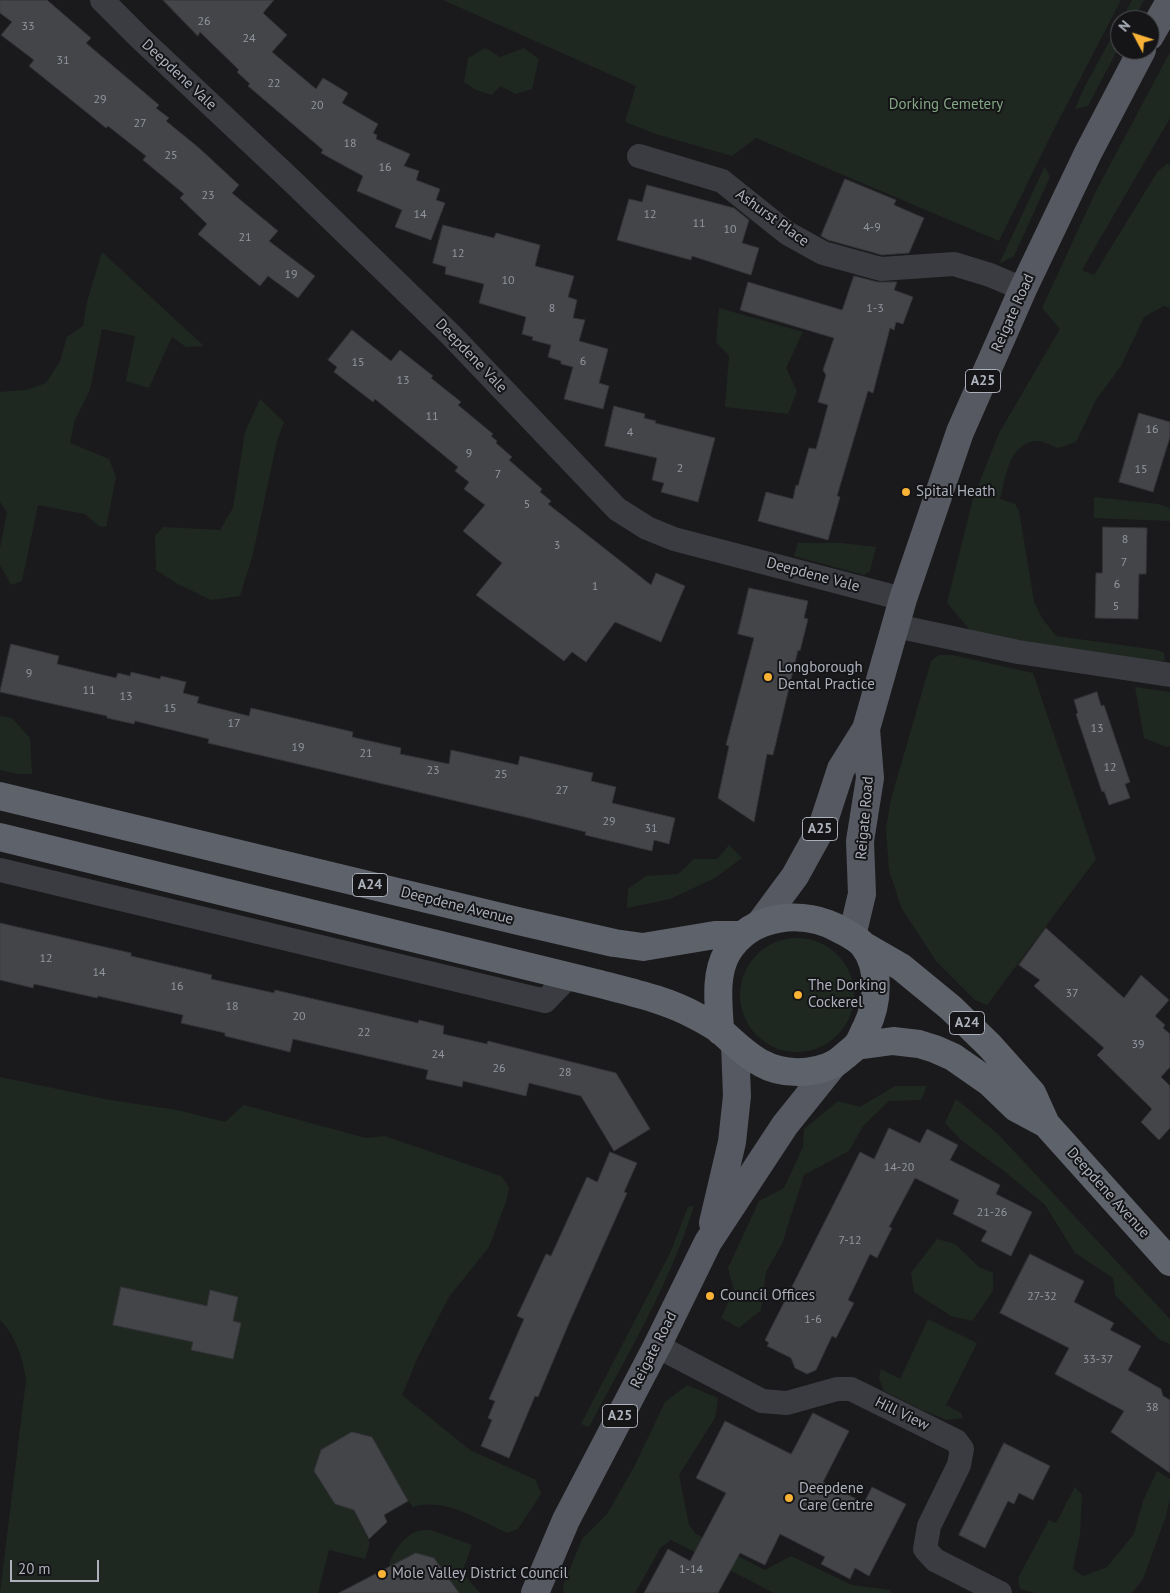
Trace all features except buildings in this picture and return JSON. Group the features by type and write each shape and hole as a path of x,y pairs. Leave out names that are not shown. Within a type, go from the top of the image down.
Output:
{"highway":[{"name":"Deepdene Avenue","path":"0,796 518,921 614,942 643,947 752,928"},
{"path":"0,837 569,976 668,1003 696,1016 761,1063 783,1071 806,1072 834,1064 856,1046 871,1017 876,988 873,966 858,941 832,925 807,917 788,918 752,928 727,954 719,978 718,998 728,1038"},
{"name":"A24","path":"858,941 901,967 951,1008 1032,1093 1046,1124"},
{"name":"A24","path":"856,1046 893,1041 936,1048 953,1056 989,1082 1016,1108 1046,1124"},
{"name":"Deepdene Avenue","path":"1046,1124 1170,1262"}],"main road":[{"path":"1160,18 1170,1"},
{"name":"Reigate Road","path":"752,928 795,876 822,826 841,770 866,729 903,599 960,432 1023,289 1088,153 1137,60"},
{"name":"Reigate Road","path":"858,941 862,894 860,841 870,778 866,729"},
{"name":"Reigate Road","path":"708,1242 732,1142 737,1096 728,1038"},
{"name":"Reigate Road","path":"535,1593 566,1520 657,1346 708,1242 785,1125 834,1064"}],"street":[{"name":"Deepdene Vale","path":"102,0 452,335 617,510 647,528 674,539 903,599"},
{"name":"Ashurst Place","path":"639,156 722,181 787,232 823,253 881,269 954,264 990,275 1023,289"},
{"path":"896,626 1018,652 1170,675"},
{"path":"0,870 545,1001 569,976"},
{"name":"Hill View","path":"657,1346 762,1401 787,1403 837,1389 850,1389 956,1441 962,1449 959,1465 929,1526 925,1549 935,1560 1000,1593"}],"green space":[{"name":"Dorking Cemetery","path":"443,0 1121,0 1116,10 1110,10 1110,21 999,241 756,138 732,156 656,134 625,122 636,86"},
{"path":"1132,0 1144,0 1138,10 1126,10"},
{"path":"1110,40 1110,60 1112,60 1088,106 1075,109 1084,88"},
{"path":"485,48 500,57 524,48 539,59 532,89 516,94 500,86 492,95 476,90 464,82 468,58"},
{"path":"1170,52 1170,118 1082,270 1094,275 1158,171 1168,163 1170,164 1170,308 1164,306 1144,317 1121,366 1096,400 1076,442 1058,448 1036,441 1027,443 1019,448 1010,463 1000,499 1015,504 1019,511 1034,601 1042,618 1056,636 1157,650 1164,653 1165,660 1157,662 1082,655 970,630 947,603 973,499 999,433 1060,329 1042,308 1096,191"},
{"path":"1045,166 1050,177 1014,256 999,264"},
{"path":"102,252 204,346 186,347 172,337 149,388 126,381 135,336 102,329 90,390 75,420 70,443 109,459 116,477 106,527 99,526 85,514 38,505 22,581 11,585 0,565 0,548 7,512 0,502 0,392 26,390 46,383 60,361 67,337 83,326 87,302"},
{"path":"719,308 803,332 786,368 797,391 788,414 725,407 729,356 716,342"},
{"path":"260,399 284,422 277,441 253,554 240,596 211,600 176,583 156,570 155,536 163,527 220,530 233,508 245,432"},
{"path":"1094,497 1158,504 1170,508 1170,521 1094,518"},
{"path":"798,543 842,543 876,547 870,571 864,575 794,556"},
{"path":"939,655 952,655 1033,673 1096,859 987,1005 975,1000 936,961 902,909 889,870 886,829 891,799 931,661"},
{"path":"1135,687 1170,692 1170,746 1166,747 1144,738"},
{"path":"0,716 12,718 30,738 32,774 17,774 0,770"},
{"path":"729,845 742,858 715,878 670,899 627,908 628,889 646,876 678,874 694,859 717,859"},
{"path":"797,938 819,942 837,955 850,973 854,995 850,1017 837,1035 819,1048 797,1052 775,1048 757,1035 744,1017 740,995 744,973 757,955 775,942"},
{"path":"0,1077 110,1100 177,1110 225,1122 244,1105 366,1138 385,1136 501,1176 509,1187 506,1202 489,1247 449,1297 418,1357 402,1395 470,1450 536,1480 541,1494 518,1529 507,1533 462,1511 449,1507 425,1505 413,1507 352,1432 321,1450 314,1471 335,1504 354,1510 370,1543 365,1559 329,1550 318,1593 0,1593 26,1380 18,1348 6,1326 0,1320"},
{"path":"895,1086 927,1086 921,1100 889,1101 863,1126 849,1151 804,1175 782,1244 766,1272 761,1310 739,1328 721,1318 734,1290 728,1268 759,1201 784,1188 803,1147 804,1129 838,1101 860,1107"},
{"path":"956,1099 999,1135 1170,1319 1170,1344 1160,1340 1115,1295 1113,1278 1075,1253 1045,1205 1004,1171 961,1140 945,1123"},
{"path":"694,1206 673,1263 647,1319 589,1427 581,1424 670,1253 688,1207"},
{"path":"937,1239 955,1244 979,1267 993,1273 993,1291 972,1321 951,1316 914,1292 911,1273"},
{"path":"928,1319 977,1343 946,1405 961,1413 963,1418 947,1420 922,1410 884,1391 879,1378 881,1369 900,1379"},
{"path":"687,1385 718,1398 715,1418 679,1475 689,1525 696,1534 765,1570 791,1556 852,1585 890,1590 891,1593 774,1593 671,1540 661,1547 635,1593 564,1593 563,1586 582,1539 607,1514 634,1467 665,1402"},
{"path":"1157,1471 1170,1479 1170,1499 1165,1519 1143,1579 1132,1593 1035,1593 1020,1589 1018,1578 1049,1520 1056,1523 1075,1487 1082,1495 1080,1534 1073,1569 1083,1576 1107,1567 1134,1534 1143,1501"},
{"path":"431,1530 472,1545 462,1572 480,1593 448,1593 451,1581 441,1578 443,1571 433,1558 416,1553 401,1561 399,1567 389,1565 396,1550 408,1536 418,1531"}],"place":[{"name":"Spital Heath","path":"906,492"},
{"name":"Longborough Dental Practice","path":"768,677"},
{"name":"The Dorking Cockerel","path":"798,995"},
{"name":"Council Offices","path":"710,1296"},
{"name":"Deepdene Care Centre","path":"789,1498"},
{"name":"Mole Valley District Council","path":"382,1574"}]}
